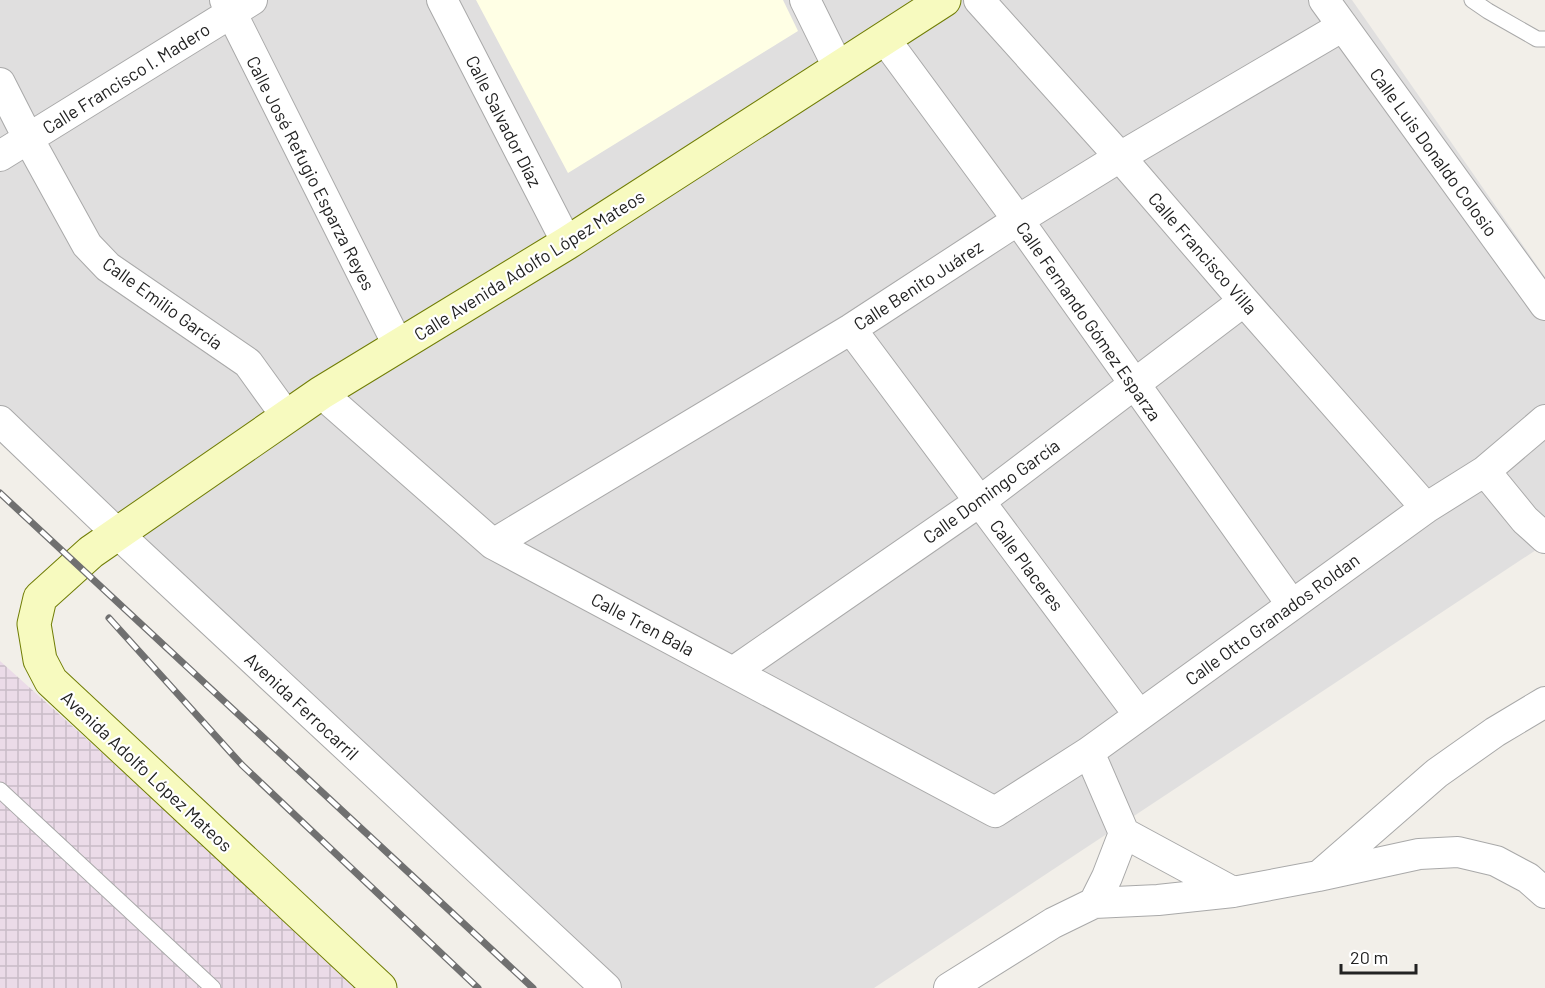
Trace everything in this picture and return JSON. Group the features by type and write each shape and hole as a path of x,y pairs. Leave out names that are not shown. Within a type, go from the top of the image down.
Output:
{"street":[{"name":"Calle Salvador Díaz","path":"442,0 567,243"},
{"path":"805,0 839,69"},
{"name":"Calle Avenida Adolfo López Mateos","path":"118,534 321,393 567,243 944,0"},
{"name":"Calle Francisco Villa","path":"979,0 1120,157 1426,508"},
{"name":"Calle Luis Donaldo Colosio","path":"1324,0 1545,305"},
{"name":"Calle Francisco I. Madero","path":"0,156 236,4"},
{"name":"Calle José Refugio Esparza Reyes","path":"236,4 398,345"},
{"name":"Calle Benito Juárez","path":"493,544 851,329 1018,220 1120,157 1342,26"},
{"name":"Calle Fernando Gómez Esparza","path":"884,38 1018,220 1292,605"},
{"name":"Calle Emilio García","path":"0,83 87,245 108,267 248,363 287,417"},
{"name":"Calle Domingo García","path":"733,672 980,502 1244,301"},
{"name":"Calle Placeres","path":"851,329 1139,715"},
{"name":"Calle Tren Bala","path":"321,393 493,544 995,812"},
{"name":"Calle Otto Granados Roldan","path":"995,812 1089,752 1426,508 1485,471 1545,420"},
{"name":"Avenida Ferrocarril","path":"0,421 118,534 606,988"},
{"path":"1485,471 1525,520 1545,538"},
{"name":"Avenida Adolfo López Mateos","path":"118,534 91,552 40,598 34,624 40,660 51,681 380,988"},
{"path":"1318,876 1437,773 1495,732 1545,702"},
{"path":"1089,752 1124,833 1233,892"},
{"path":"1094,903 1124,833"},
{"path":"949,988 1053,923 1094,903 1158,900 1233,892 1419,854 1458,852 1496,861 1528,878 1545,893"}],"lane":[{"path":"1472,0 1538,39 1545,39"},
{"path":"0,790 213,988"}],"shaded area":[{"path":"0,0 1352,0 1545,277 1545,544 874,988 592,988 0,431"},
{"path":"476,0 783,0 798,31 568,173"},
{"path":"0,661 269,903 359,988 0,988"}],"railway":[{"path":"0,493 533,988"},
{"path":"109,618 242,765 478,988"}]}
